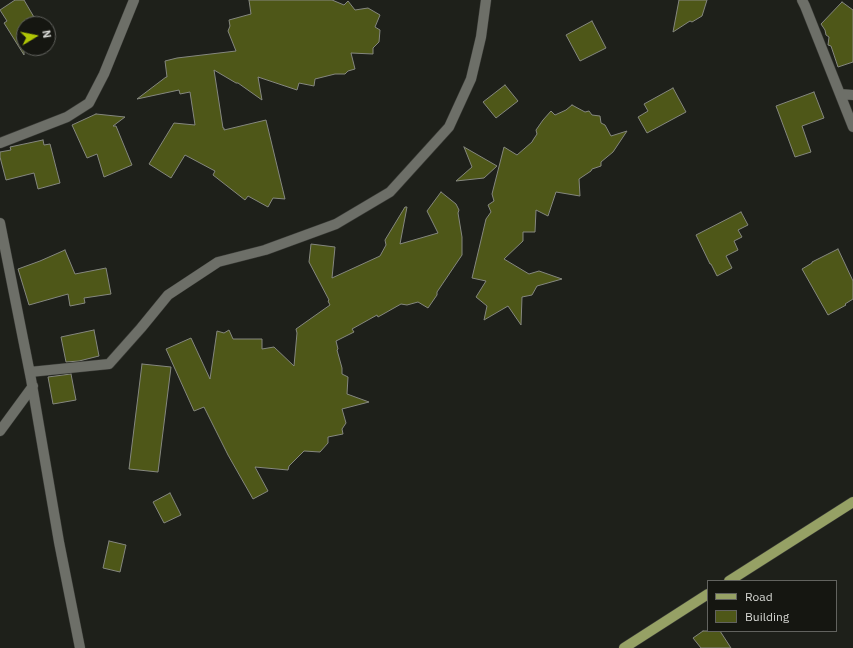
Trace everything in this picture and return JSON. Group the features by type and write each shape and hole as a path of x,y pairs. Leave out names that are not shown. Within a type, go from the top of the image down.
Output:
{"main road":[{"path":"731,580 853,502"},
{"path":"624,648 707,595"}],"street":[{"path":"0,144 67,117 89,103 104,74 134,0"},
{"path":"30,372 109,364 168,295 218,262 265,250 336,224 390,192 449,127 470,80 481,37 486,0"},
{"path":"802,0 806,6 853,127"},
{"path":"840,94 853,95"},
{"path":"0,222 33,386 59,542 80,648"},
{"path":"0,431 33,386"}],"building":[{"path":"15,0 24,0 33,16 16,16 16,42 4,23 7,21 0,10"},
{"path":"249,0 332,0 344,5 348,1 355,10 368,8 380,15 375,27 380,30 379,42 373,48 373,54 351,53 355,69 348,71 345,74 335,74 315,79 314,86 299,83 297,90 258,77 262,100 238,83 214,70 224,130 266,120 285,199 273,198 268,207 248,196 245,200 213,175 215,171 185,155 171,178 149,164 174,123 195,125 190,92 180,94 179,90 137,99 167,77 165,61 177,58 236,51 228,31 230,26 229,20 251,14"},
{"path":"679,0 707,0 702,16 692,22 690,21 673,32"},
{"path":"842,2 853,10 853,62 838,67 831,46 828,45 829,37 826,35 821,24"},
{"path":"592,21 606,48 580,61 566,35"},
{"path":"505,85 518,101 496,118 483,102"},
{"path":"673,88 686,112 647,133 638,117 648,111 644,104"},
{"path":"814,92 824,118 802,126 811,152 795,157 776,106"},
{"path":"572,105 585,112 589,111 592,115 600,116 601,123 605,125 611,136 627,131 613,152 601,162 601,166 592,169 579,179 580,196 556,192 548,216 536,210 535,232 523,232 523,241 504,259 529,274 539,271 562,279 537,286 532,295 522,297 521,325 508,306 484,320 487,306 476,297 486,281 472,278 486,219 491,212 488,205 494,201 492,194 504,147 517,155 532,142 537,134 536,130 551,111 555,115 566,110"},
{"path":"96,114 125,117 113,126 116,126 132,165 104,177 97,154 87,158 72,125"},
{"path":"43,140 44,145 50,144 60,183 38,189 34,173 6,180 0,152 11,150 10,147"},
{"path":"464,147 497,166 484,178 456,181 472,167"},
{"path":"441,192 456,204 459,210 462,255 428,308 418,302 407,305 401,304 352,329 354,332 336,341 342,374 348,377 347,394 369,402 342,409 346,423 342,429 343,434 328,437 328,443 320,452 304,451 289,466 288,470 255,467 268,491 253,499 228,455 204,407 194,411 166,349 191,338 210,379 217,331 224,333 229,330 233,339 262,339 262,349 274,347 294,366 297,333 296,329 330,305 329,300 309,262 311,244 335,247 332,278 380,256 386,245 385,240 405,207 407,207 400,244 438,233 427,211"},
{"path":"741,212 748,225 738,230 742,237 734,241 738,250 726,256 732,268 717,276 696,235"},
{"path":"838,249 853,281 853,299 845,304 846,305 828,315 802,269 812,262"},
{"path":"65,250 75,274 106,268 111,294 84,298 85,303 70,306 68,294 29,305 18,269"},
{"path":"94,330 99,356 79,361 66,362 61,337"},
{"path":"142,364 171,367 158,472 129,469"},
{"path":"71,374 76,400 53,404 48,377"},
{"path":"170,493 181,515 164,523 153,502"},
{"path":"109,541 126,545 120,572 103,568"},
{"path":"703,631 721,632 731,648 701,648 693,638"}]}
